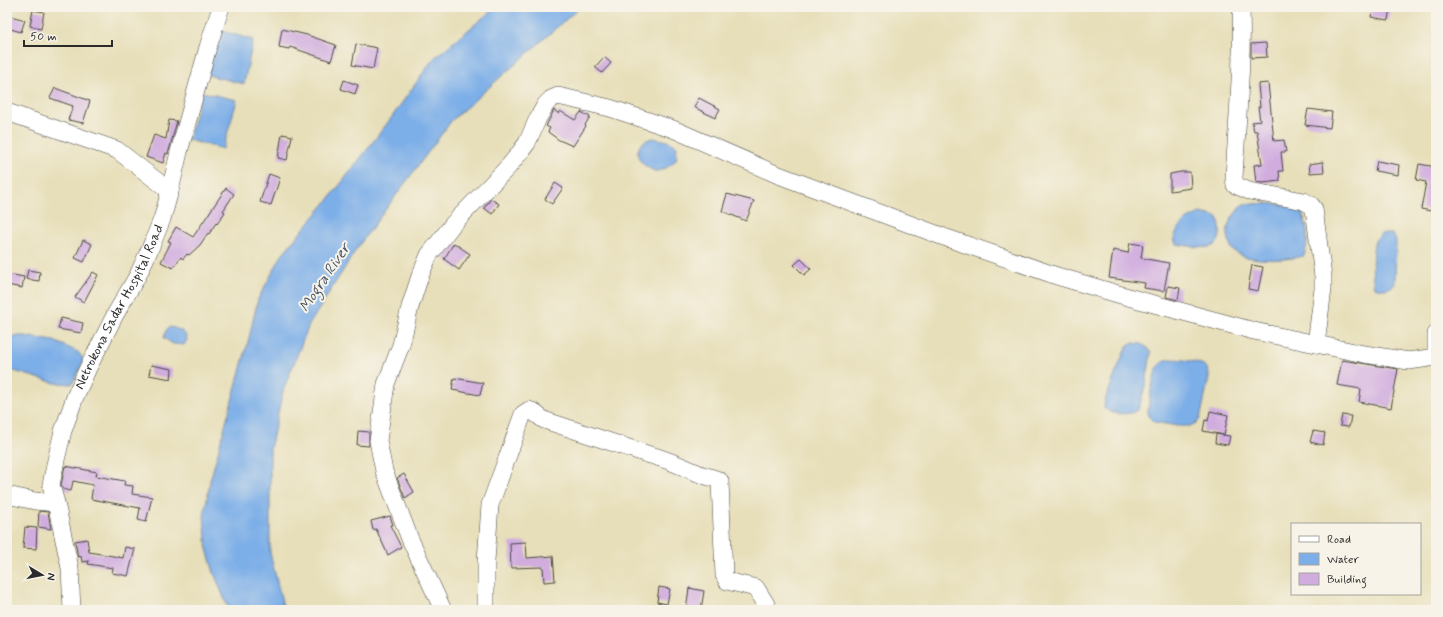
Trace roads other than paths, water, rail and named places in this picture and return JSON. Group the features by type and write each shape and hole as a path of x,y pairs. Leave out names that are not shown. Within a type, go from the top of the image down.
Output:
{"street":[{"name":"Netrokona Sadar Hospital Road","path":"72,610 70,568 51,485 63,431 88,368 116,313 138,275 152,244 170,191 179,152 208,47 221,7"},
{"path":"1241,7 1242,34 1234,178 1235,185 1249,191 1304,201 1311,204 1314,209 1324,282 1316,344"},
{"path":"443,610 410,538 384,470 378,442 386,384 401,345 415,291 429,255 453,224 517,156 527,143 546,104 551,99 558,96 610,108 673,129 776,174 944,237 1057,276 1128,297 1254,331 1409,361 1436,356 1436,334"},
{"path":"7,112 117,150 170,191"},
{"path":"486,610 486,561 490,505 523,414 529,410 544,420 662,458 702,475 716,478 720,482 724,575 726,581 756,588 766,604 767,610"},
{"path":"7,495 35,501 56,503"}],"water":[{"name":"Mogra River","path":"496,7 580,7 452,120 357,248 309,325 283,391 270,449 270,553 285,610 229,610 214,573 207,549 204,516 210,481 248,342 258,299 283,253 329,199 389,121 433,59"},
{"path":"219,30 253,40 244,84 208,75"},
{"path":"202,92 237,100 223,149 188,140"},
{"path":"653,138 668,141 677,146 676,160 666,168 657,171 654,171 644,164 638,156 639,147 642,143"},
{"path":"1243,204 1289,206 1302,212 1306,224 1307,234 1307,245 1304,256 1282,259 1260,259 1240,255 1232,250 1228,235 1228,225"},
{"path":"1200,213 1218,217 1220,230 1219,238 1216,244 1211,247 1195,247 1176,244 1174,238 1181,225"},
{"path":"1381,234 1392,234 1396,240 1395,284 1386,289 1374,287 1373,276 1373,248 1376,239"},
{"path":"170,327 185,334 187,340 184,345 173,344 164,338 166,330"},
{"path":"7,336 25,336 54,341 78,352 84,360 72,384 55,383 7,369"},
{"path":"1133,343 1141,344 1148,348 1151,353 1146,384 1138,410 1125,414 1111,412 1104,407 1105,400 1124,352 1128,346"},
{"path":"1170,359 1195,362 1204,366 1208,370 1209,378 1200,419 1192,426 1177,426 1154,422 1148,416 1149,399 1155,372 1161,364"}]}
